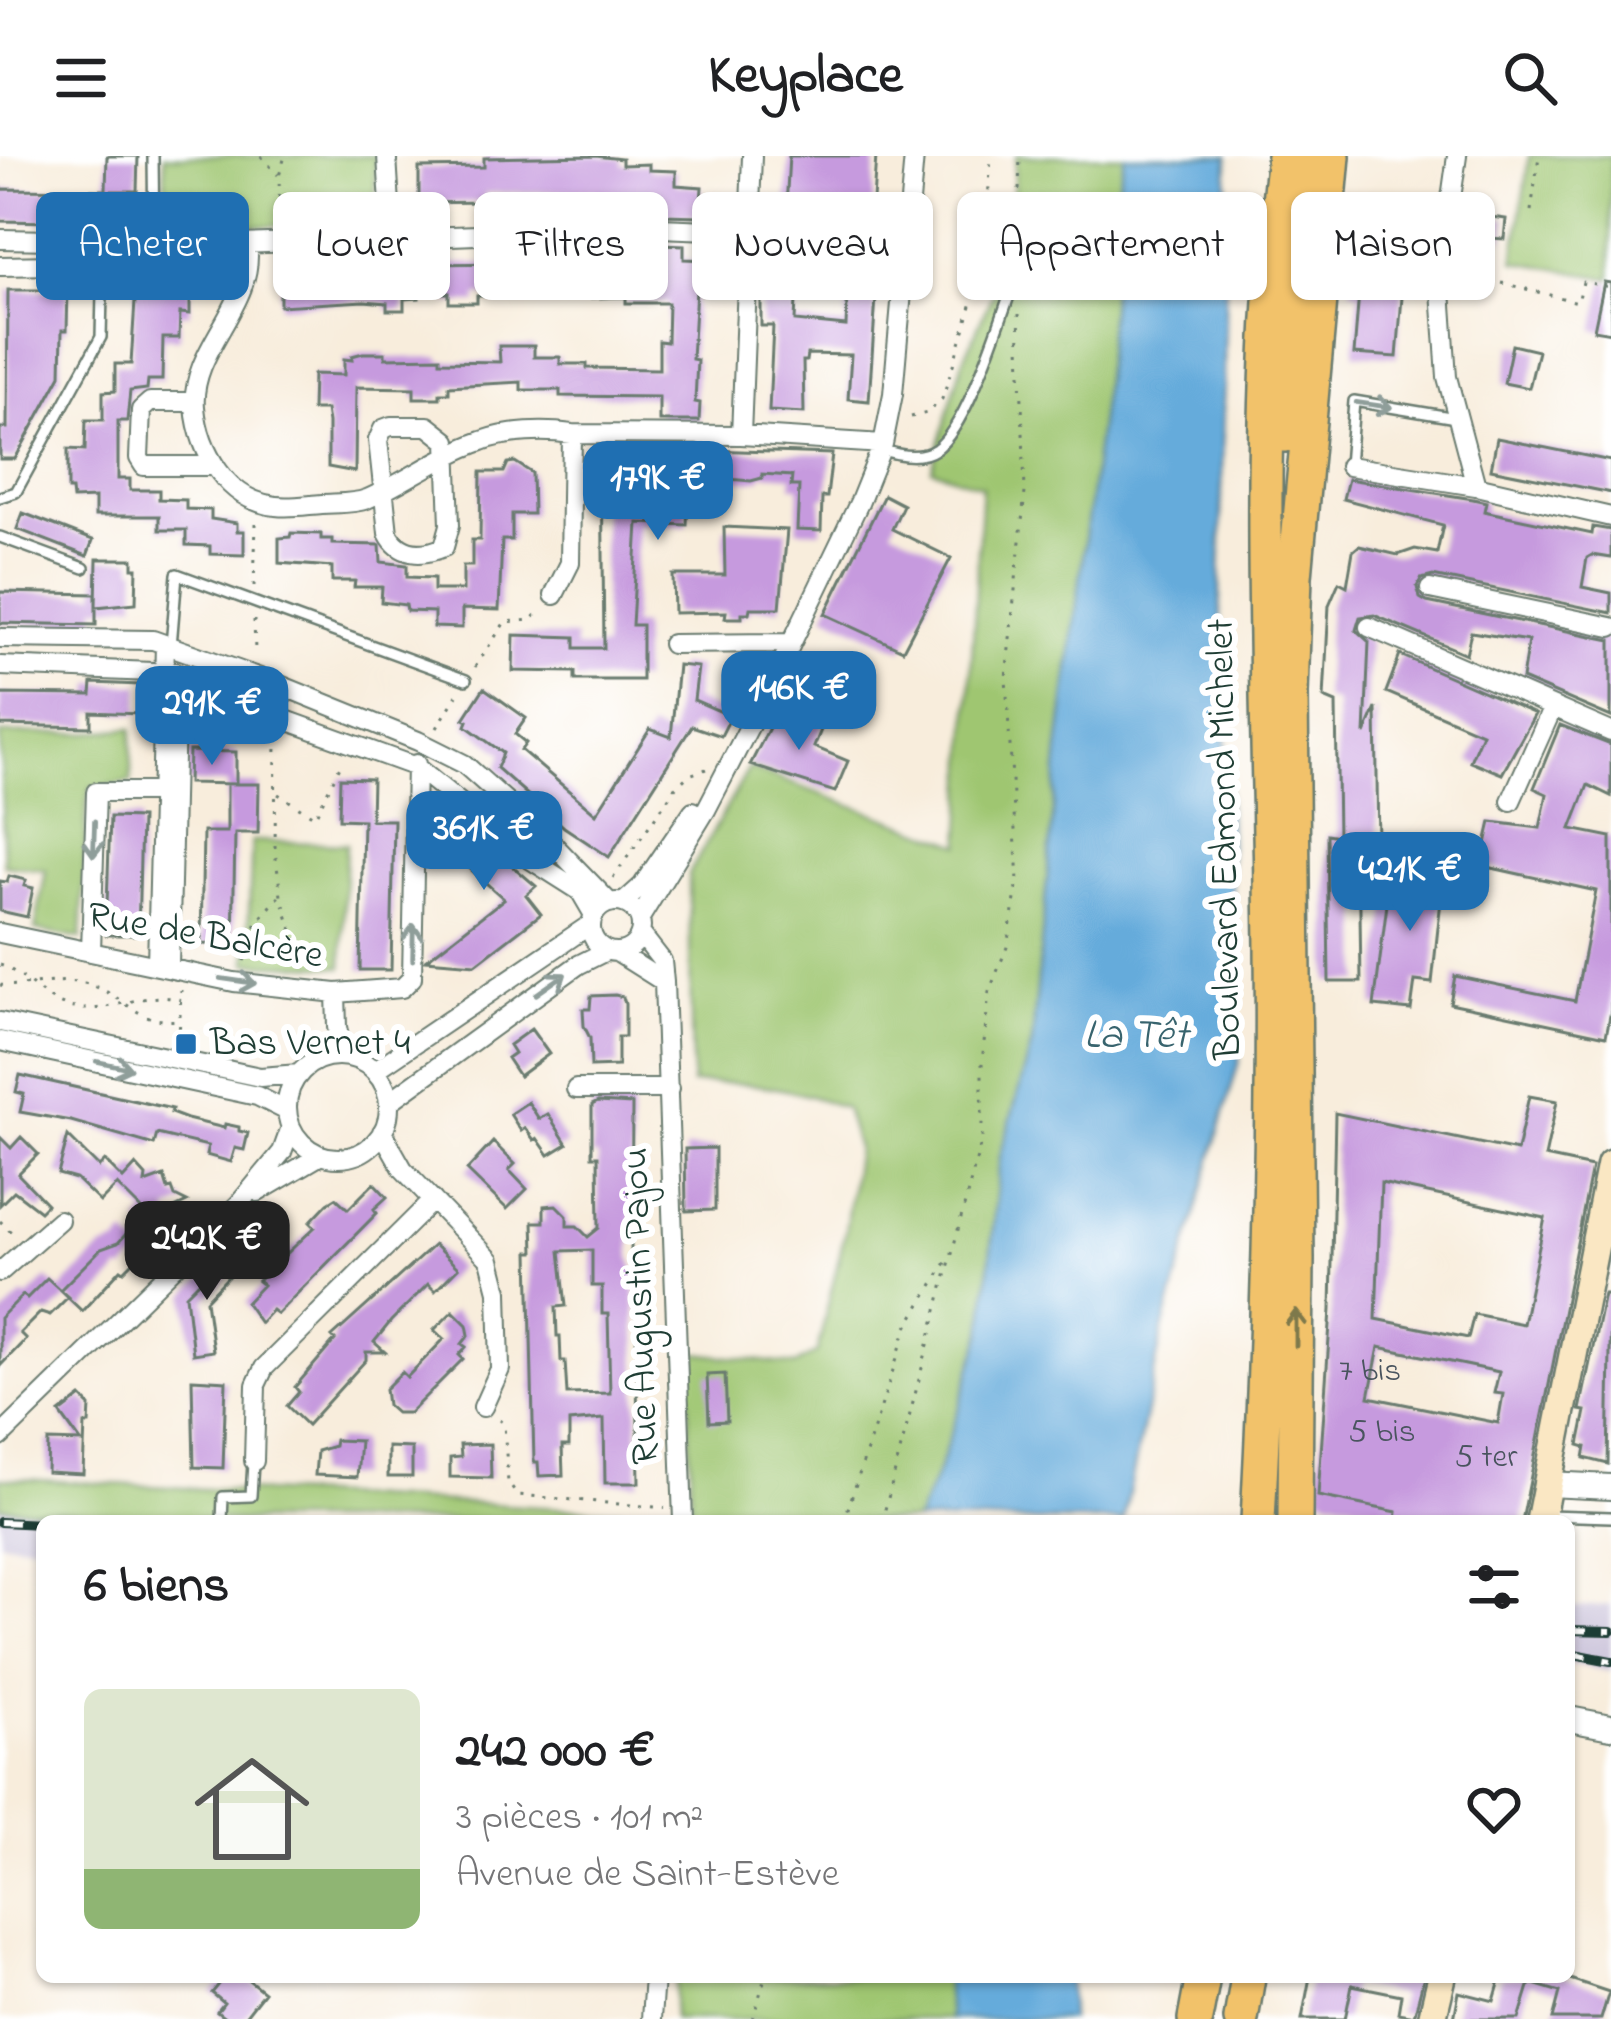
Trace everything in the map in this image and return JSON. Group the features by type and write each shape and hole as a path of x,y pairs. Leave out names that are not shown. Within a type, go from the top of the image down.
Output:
{"highway":[{"name":"Boulevard Edmond Michelet","path":"1258,1515 1271,1260 1272,948 1264,472 1268,318 1285,156"},
{"name":"Boulevard Edmond Michelet","path":"1295,1515 1292,670 1327,161"},
{"path":"1267,748 1275,558 1327,161"},
{"path":"1296,1445 1307,1515"},
{"path":"1195,2019 1202,1983"},
{"path":"1211,2019 1216,1983"},
{"path":"1241,2019 1247,1983"},
{"path":"1263,2019 1269,1983"}],"main road":[{"path":"1548,1515 1554,1454 1607,1206 1611,1164"},
{"path":"1432,2019 1441,1983"}],"street":[{"path":"387,156 389,192"},
{"path":"751,192 752,156"},
{"path":"911,192 914,156"},
{"path":"1452,192 1457,156"},
{"path":"450,236 692,229"},
{"path":"0,239 36,240"},
{"path":"0,266 36,265"},
{"path":"237,300 202,373 194,402 213,466 256,501 274,506 362,501 486,439 551,430 740,434 882,446"},
{"path":"740,434 746,300"},
{"path":"388,1102 578,965 633,947 860,501 888,421 901,300"},
{"path":"1442,300 1448,377 1476,486"},
{"path":"194,402 150,402 141,410 139,458 144,466 155,468 213,466"},
{"path":"428,427 447,441 447,456 450,525 444,547 428,554 406,551 393,544 378,440 383,429 428,427"},
{"path":"554,595 570,563 572,434"},
{"path":"1349,466 1476,486 1611,518"},
{"path":"1430,589 1611,627"},
{"path":"1369,627 1611,732"},
{"path":"0,638 153,640 341,708 422,743 464,764 545,836 604,911"},
{"path":"672,644 790,643"},
{"path":"169,967 160,792 171,646"},
{"path":"0,666 169,677 416,767 527,858 604,911 640,926 662,961 664,982"},
{"path":"169,677 169,967"},
{"path":"1511,801 1552,707"},
{"path":"336,993 402,988 412,978 416,767 422,743"},
{"path":"374,1071 642,886 723,775"},
{"path":"91,951 96,792 160,792"},
{"path":"604,911 594,940 664,982"},
{"name":"Rue de Balcère","path":"0,933 239,982 336,993 343,1056"},
{"name":"Rue Augustin Pajou","path":"664,982 683,1515"},
{"path":"0,1022 260,1077 299,1074"},
{"path":"0,1041 257,1096 289,1119 298,1139 321,1155 358,1154 382,1132 388,1102 374,1071 343,1056 327,1057 299,1074 292,1085 289,1119 282,1152 238,1205 0,1437"},
{"name":"Rue Augustin Pajou","path":"576,1090 669,1089"},
{"path":"382,1132 403,1169 490,1260 498,1291 500,1369 483,1407"},
{"path":"358,1154 403,1169"},
{"path":"238,1205 321,1155"},
{"path":"254,1461 256,1385 264,1368 433,1200"},
{"path":"0,1272 58,1220"},
{"path":"1553,1484 1611,1486"},
{"path":"1575,1720 1611,1727"},
{"path":"651,2019 654,1983"}],"lane":[{"path":"153,156 153,192"},
{"path":"0,497 16,492 101,337 98,300"},
{"path":"882,446 922,455 937,448 961,418 1007,300"},
{"path":"1349,466 1354,401 1457,419"},
{"path":"0,537 84,568"},
{"path":"171,646 177,574 466,680"},
{"path":"222,1515 223,1497 251,1496 254,1461"},
{"path":"1575,1518 1611,1517"}],"path":[{"path":"261,156 279,176"},
{"path":"279,192 285,156"},
{"path":"888,421 927,413 942,399 984,259 991,156"},
{"path":"1018,192 1019,156"},
{"path":"1531,211 1539,156"},
{"path":"1495,281 1578,302 1583,282 1611,286"},
{"path":"883,1515 982,1138 989,992 1007,946 1018,880 1006,678 1025,492 1017,300"},
{"path":"422,743 505,622 531,620 554,595"},
{"path":"274,716 280,896 310,988"},
{"path":"277,794 315,817 350,743"},
{"path":"599,876 612,880 689,775 708,769 723,775"},
{"path":"239,982 257,922 280,896"},
{"path":"0,965 67,1007 84,1010 148,995 181,1000"},
{"path":"169,967 181,1000 179,1060"},
{"path":"0,985 88,984 147,1018 180,1020"},
{"path":"846,1515 907,1327 951,1255"},
{"path":"483,1407 504,1424 508,1483 517,1495 683,1515"},
{"path":"753,2019 763,1983"}],"shaded area":[{"path":"0,1507 123,1515 36,1515 36,1545 0,1542"},
{"path":"1611,1605 1611,1672 1575,1665 1575,1607"}],"green space":[{"path":"164,156 375,156 376,192 273,192 273,225 249,226 249,192 166,192"},
{"path":"1016,156 1125,156 1117,192 1013,192"},
{"path":"1529,156 1611,156 1611,279 1514,261"},
{"path":"990,300 1111,300 1059,750 1032,1044 1000,1157 983,1332 940,1467 919,1515 691,1515 688,1352 795,1365 817,1352 845,1232 857,1148 845,1108 770,1087 692,1084 689,874 749,768 961,845 982,486 932,469 962,363"},
{"path":"132,728 131,782 91,787 87,801 81,939 35,930 46,870 4,865 0,734"},
{"path":"252,841 346,844 342,967 247,963"},
{"path":"0,1478 691,1515 123,1515 0,1507"},
{"path":"676,1983 946,1983 949,2019 673,2019"}],"water":[{"name":"La Têt","path":"1125,156 1228,156 1227,192 1117,192"},
{"name":"La Têt","path":"1111,300 1225,300 1220,595 1239,1061 1163,1330 1124,1515 919,1515 940,1467 983,1332 1000,1157 1032,1044 1059,750"},
{"path":"946,1983 1069,1983 1070,2019 949,2019"}],"building":[{"path":"107,156 138,156 137,191 36,192 36,222 0,221 0,189 106,190"},
{"path":"789,156 876,156 874,192 787,192"},
{"path":"484,158 622,159 622,165 649,164 649,170 676,171 676,185 702,187 702,192 692,192 692,216 668,215 668,192 474,192 474,202 450,203 450,192 419,192 419,168 484,167"},
{"path":"1495,218 1506,219 1504,239 1495,238"},
{"path":"668,244 684,245 684,259 692,259 692,359 697,360 699,421 659,421 659,397 560,396 560,390 521,390 521,382 449,386 449,393 440,393 440,398 414,398 414,388 356,387 355,472 328,467 326,410 312,410 313,374 344,375 344,359 363,353 500,362 499,346 534,346 534,357 560,357 560,364 587,364 587,368 659,369 659,341 667,342 668,303 626,303 668,300"},
{"path":"450,264 474,264 477,303 449,303"},
{"path":"1604,282 1611,283 1611,333 1594,330"},
{"path":"8,290 36,290 36,300 68,300 61,375 15,459 0,459 0,428 7,428"},
{"path":"135,300 190,300 190,314 180,313 179,338 163,338 162,380 148,380 147,389 130,391 127,421 118,421 118,479 130,479 130,490 159,490 159,499 186,500 186,509 211,510 211,519 237,523 237,531 244,531 244,555 210,554 210,546 186,545 186,530 159,530 159,516 95,516 95,498 73,499 68,490 68,449 85,450 86,420 103,420 103,392 115,391 115,364 131,364"},
{"path":"280,300 404,300 404,310 387,310 387,303 364,301 280,306"},
{"path":"761,300 796,300 795,321 846,326 847,300 876,300 869,401 848,399 851,355 807,354 803,361 804,413 769,411 773,326 761,326"},
{"path":"1358,300 1402,300 1397,357 1354,354"},
{"path":"1512,345 1538,351 1529,388 1504,383"},
{"path":"1497,438 1611,461 1611,493 1491,469"},
{"path":"650,448 832,454 827,497 822,497 821,531 797,530 799,486 791,486 792,476 762,474 751,481 693,476 689,479 687,525 638,523 632,625 642,625 642,680 575,680 575,672 513,671 514,635 575,637 575,648 604,648 602,458 650,458"},
{"path":"515,462 532,473 533,514 512,514 512,540 502,540 499,610 462,609 462,628 434,627 434,612 407,611 406,605 381,602 382,587 332,581 332,567 279,563 279,538 291,533 321,534 321,539 332,539 332,544 380,545 381,562 407,565 407,577 434,578 434,590 463,590 463,566 472,566 472,540 480,540 481,472 504,472 508,463"},
{"path":"1348,479 1473,499 1486,502 1484,511 1592,534 1593,527 1611,530 1611,558 1587,558 1582,587 1611,593 1611,613 1433,576 1421,579 1417,587 1420,598 1427,602 1611,640 1611,717 1522,679 1528,641 1471,632 1466,654 1374,615 1360,617 1356,630 1369,642 1365,734 1376,708 1378,845 1359,840 1361,982 1329,982 1327,834 1338,836 1336,703 1324,698 1329,605 1339,582 1347,586 1353,551 1359,546 1398,555 1415,549 1437,553 1443,525 1343,499"},
{"path":"884,495 903,505 892,529 951,558 903,650 825,614"},
{"path":"23,513 93,540 87,556 17,529"},
{"path":"724,527 787,530 780,608 750,608 742,618 725,618 726,612 674,613 673,575 725,575"},
{"path":"97,559 133,559 136,603 96,607"},
{"path":"0,592 96,594 96,625 0,623"},
{"path":"1400,655 1535,714 1502,774 1470,761 1482,733 1386,692"},
{"path":"678,665 698,667 694,700 731,716 721,736 692,726 609,857 564,827 497,768 503,753 466,726 464,719 484,688 526,718 515,734 526,743 521,750 596,814 650,729 671,737"},
{"path":"92,683 140,685 139,714 91,712 91,727 0,725 0,694 91,695"},
{"path":"777,712 805,725 812,712 825,720 814,747 848,761 835,792 750,765"},
{"path":"1560,725 1611,745 1611,796 1588,785 1571,829 1611,837 1611,1010 1606,1036 1450,1003 1455,976 1575,1001 1596,891 1474,864 1478,847 1485,848 1491,822 1540,828 1547,794 1534,788"},
{"path":"189,751 236,752 236,784 188,783"},
{"path":"340,778 372,779 371,820 394,820 391,970 360,970 363,820 339,819"},
{"path":"227,784 259,784 258,833 235,833 233,945 201,944 203,832 227,832"},
{"path":"439,803 536,886 526,895 541,914 476,964 426,960 504,899 435,838 429,828 437,820 430,814"},
{"path":"110,817 141,818 138,935 106,935"},
{"path":"1414,859 1445,863 1432,983 1415,981 1411,1010 1374,1006 1391,873 1412,875"},
{"path":"9,876 26,880 24,886 33,888 27,917 0,911 0,881 7,882"},
{"path":"591,996 623,997 625,1004 625,1037 618,1037 618,1066 591,1067 583,1009 590,1009"},
{"path":"531,1029 549,1054 519,1076 507,1058 514,1053 509,1045"},
{"path":"20,1075 172,1109 171,1113 187,1119 224,1128 225,1124 239,1127 248,1133 244,1150 235,1148 231,1162 206,1155 208,1146 157,1134 154,1145 20,1112 24,1094 16,1092"},
{"path":"1529,1096 1557,1101 1545,1157 1592,1167 1523,1515 1397,1515 1318,1496 1331,1310 1335,1113 1517,1151","holes":["1381,1183 1545,1218 1523,1324 1474,1314 1468,1338 1376,1319","1379,1347 1499,1372 1494,1393 1503,1394 1498,1423 1369,1397"]},
{"path":"528,1102 539,1119 548,1114 567,1144 549,1155 537,1138 525,1128 521,1131 510,1114"},
{"path":"632,1104 631,1256 639,1483 605,1483 604,1419 569,1422 569,1446 562,1446 563,1475 539,1476 538,1462 534,1462 529,1252 534,1252 533,1222 544,1222 544,1206 556,1205 567,1216 567,1226 577,1226 588,1237 599,1228 592,1105","holes":["592,1250 592,1286 602,1286 602,1314 608,1314 610,1393 567,1394 565,1361 561,1361 557,1336 556,1307 566,1306 560,1251"]},
{"path":"68,1136 99,1167 105,1161 123,1179 136,1165 146,1176 145,1183 164,1176 168,1189 187,1202 170,1210 165,1228 137,1224 146,1214 117,1185 100,1202 76,1179 58,1174"},
{"path":"0,1137 11,1148 21,1137 38,1154 18,1174 47,1204 40,1211 14,1191 0,1205"},
{"path":"493,1142 515,1164 509,1170 527,1189 507,1209 467,1170"},
{"path":"715,1148 715,1210 686,1211 685,1149"},
{"path":"374,1183 387,1197 374,1209 377,1213 277,1314 272,1310 260,1323 246,1303 263,1285 258,1281 315,1227 310,1222 328,1203 336,1198 348,1209"},
{"path":"126,1234 143,1252 82,1311 60,1290 101,1249 118,1243"},
{"path":"434,1245 458,1268 435,1291 428,1284 391,1321 374,1342 385,1352 366,1352 366,1360 307,1425 287,1406 299,1392 295,1387 335,1340 332,1337"},
{"path":"229,1252 241,1263 206,1300 213,1351 193,1354 186,1295"},
{"path":"47,1278 68,1297 50,1315 41,1312 20,1333 26,1339 0,1366 0,1318"},
{"path":"1604,1294 1611,1294 1608,1464 1584,1458 1586,1447 1579,1445 1586,1411 1580,1410"},
{"path":"453,1311 467,1325 469,1335 462,1344 466,1347 459,1355 463,1359 409,1413 396,1413 387,1405 385,1389 402,1372 407,1377 444,1339 434,1330"},
{"path":"725,1374 727,1421 709,1422 707,1375"},
{"path":"192,1379 226,1381 223,1468 194,1467"},
{"path":"81,1397 90,1406 83,1474 47,1472 48,1441 81,1442 60,1413"},
{"path":"335,1440 360,1441 357,1477 315,1475 317,1451 334,1446"},
{"path":"490,1444 491,1478 450,1477 450,1458 461,1457 460,1445"},
{"path":"388,1447 412,1448 412,1477 388,1477"},
{"path":"1575,1981 1609,1992 1601,2019 1553,2019 1560,1992 1530,1983"},
{"path":"220,1983 253,1983 264,1992 243,2019 226,2019 217,2012 224,2003 212,1993"},
{"path":"1309,1983 1422,1983 1414,2016 1398,2013 1401,1995 1352,1985 1345,2019 1302,2019"},
{"path":"1499,1983 1530,1983 1519,2019 1454,2019 1459,1992 1494,2001"}],"railway":[{"path":"0,1522 36,1524"},
{"path":"1575,1630 1611,1631"},
{"path":"1575,1654 1611,1661"}],"place":[{"name":"Bas Vernet 4","path":"186,1044"}]}
